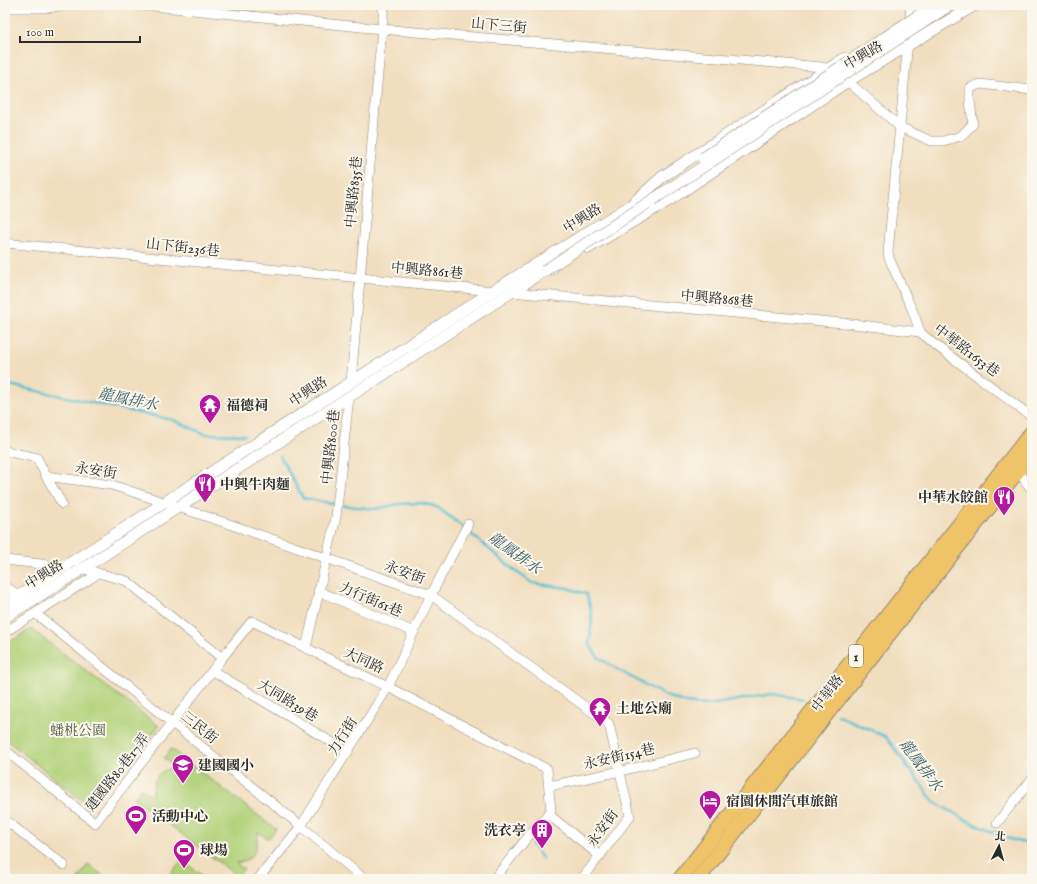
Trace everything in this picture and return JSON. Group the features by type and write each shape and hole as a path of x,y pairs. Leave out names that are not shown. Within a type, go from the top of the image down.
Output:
{"main road":[{"name":"中華路","path":"698,879 897,624 1014,466 1032,432"},
{"name":"中華路","path":"680,879 1014,466 1032,453"}],"street":[{"path":"5,8 48,8 66,5"},
{"name":"山下三街","path":"143,5 381,29 828,68 848,81 900,127 932,141 942,141 961,136 973,124 970,88 980,84 1032,90"},
{"name":"中興路835巷","path":"351,382 384,5"},
{"name":"中華路1653巷","path":"911,5 888,252 920,332 1032,417"},
{"name":"中興路","path":"630,206 662,177 828,68 930,5"},
{"name":"中興路","path":"5,617 163,502 493,291 630,206 934,5"},
{"name":"中興路","path":"5,605 19,596 73,568 178,506 544,271 950,5"},
{"name":"中興路","path":"544,271 553,269 671,199 848,81 975,5"},
{"name":"山下街236巷","path":"5,243 359,278"},
{"name":"中興路861巷","path":"359,278 493,291"},
{"path":"493,291 511,292"},
{"name":"中興路868巷","path":"511,292 853,324 920,332"},
{"path":"349,396 351,382"},
{"name":"中興路800巷","path":"306,648 337,510 349,396"},
{"path":"5,452 37,458 62,504"},
{"path":"1014,466 1032,490"},
{"name":"永安街","path":"46,476 112,485 178,506 431,596 609,724 630,816 582,879"},
{"name":"力行街","path":"258,879 301,826 388,687 431,596 466,527"},
{"path":"5,560 73,568 127,581 222,658 173,724"},
{"path":"5,632 36,614 97,573"},
{"path":"5,586 19,596"},
{"name":"力行街61巷","path":"318,591 414,632"},
{"name":"三民街","path":"36,614 301,826 360,878"},
{"name":"大同路","path":"222,658 252,621 388,687 546,769 551,811 548,814"},
{"name":"大同路39巷","path":"213,671 348,752"},
{"name":"建國路80巷17弄","path":"5,750 95,823 173,724"},
{"name":"永安街154巷","path":"549,786 695,753"},
{"path":"997,823 1032,779"},
{"path":"506,879 496,876 548,814 600,856"},
{"path":"5,820 64,865"}],"green space":[{"name":"蟠桃公園","path":"31,629 159,726 89,806 5,739 5,645"},
{"path":"171,749 276,829 268,839 258,832 257,844 254,853 251,857 242,862 236,863 244,869 237,876 134,798 141,788 152,796 155,780 159,774 174,767 164,758"},
{"name":"球場","path":"181,860 207,879 168,879"},
{"path":"88,864 107,879 78,879"}],"waterway":[{"name":"龍鳳排水","path":"5,384 173,420 205,434 245,435"},
{"name":"龍鳳排水","path":"280,456 303,498 335,504"},
{"name":"龍鳳排水","path":"340,505 376,509 399,504 422,503 437,507 532,583 567,588 586,594 589,601 592,619 589,644 598,657 666,696 687,703 701,705 772,694 803,699"},
{"name":"龍鳳排水","path":"838,715 886,737 934,802 972,823 1013,840 1032,845"},
{"path":"532,844 542,858"}],"place":[{"name":"福德祠","path":"210,424"},
{"name":"中興牛肉麵","path":"205,504"},
{"name":"中華水餃館","path":"1004,516"},
{"name":"土地公廟","path":"600,728"},
{"name":"建國國小","path":"183,784"},
{"name":"宿園休閒汽車旅館","path":"710,820"},
{"name":"活動中心","path":"136,836"},
{"name":"洗衣亭","path":"542,850"},
{"name":"球場","path":"184,870"}]}
